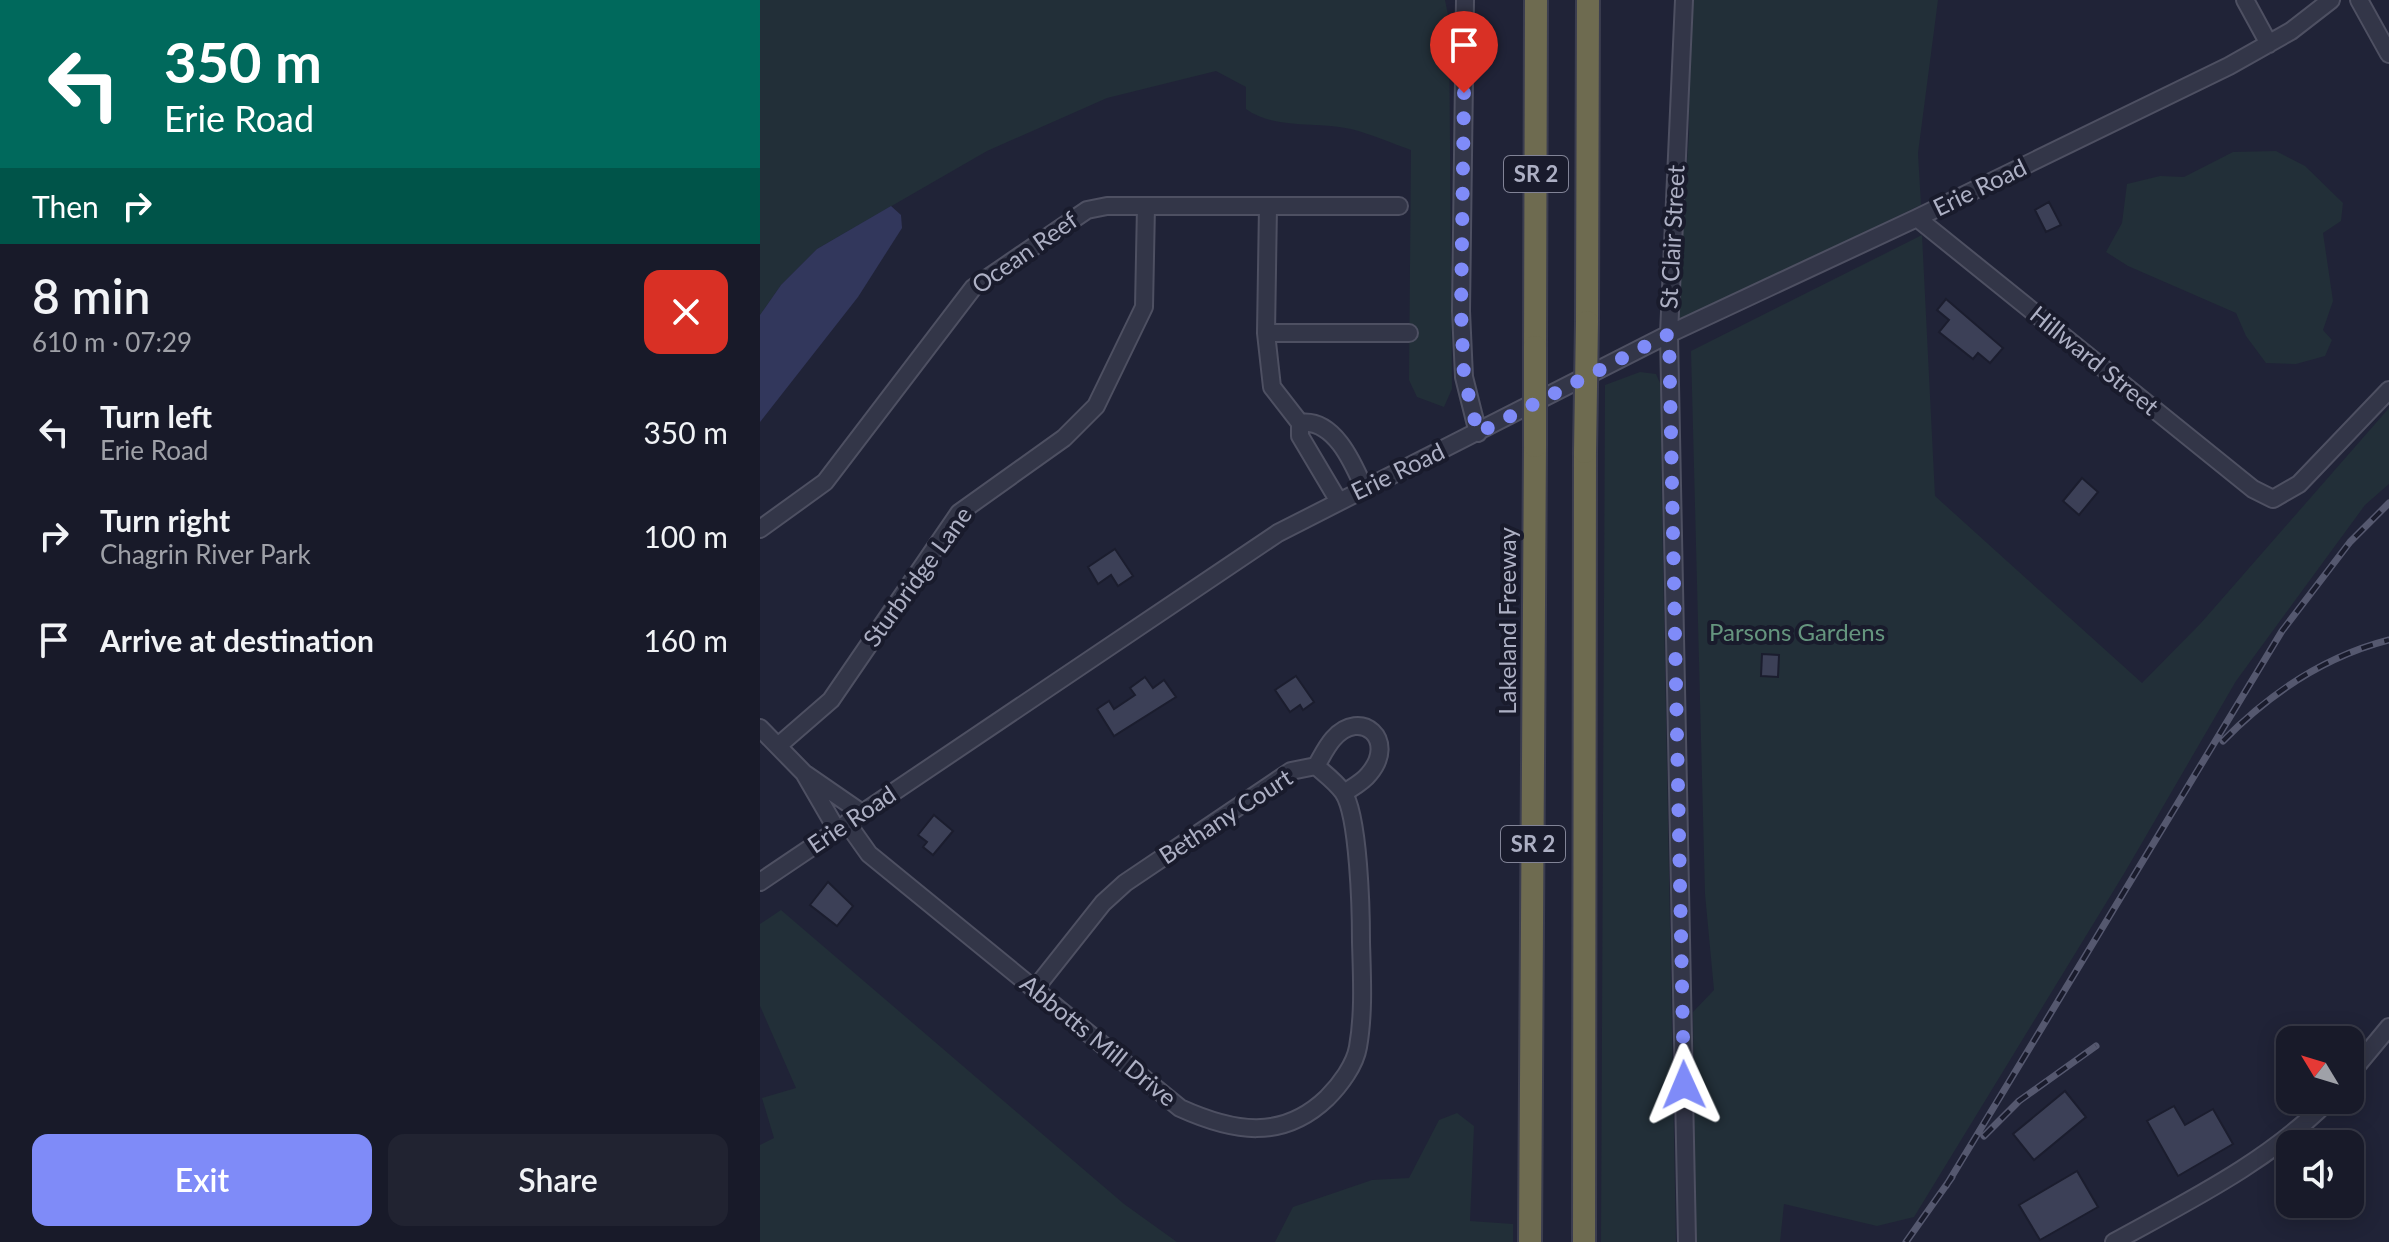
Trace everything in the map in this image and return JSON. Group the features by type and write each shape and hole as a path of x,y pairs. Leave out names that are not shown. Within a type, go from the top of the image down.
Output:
{"highway":[{"name":"Lakeland Freeway","path":"1530,1242 1536,0"},
{"name":"SR 2","path":"1584,1242 1588,0"}],"street":[{"path":"1465,0 1461,311 1464,377 1478,433"},
{"name":"St Clair Street","path":"1684,0 1669,334 1687,1242"},
{"path":"2245,0 2269,44"},
{"name":"Erie Road","path":"760,882 1222,569 1338,500 1478,433 1669,334 1917,218 2269,44 2331,0"},
{"path":"2359,0 2389,54"},
{"name":"Ocean Reef","path":"760,529 825,482 973,288 1087,210 1107,206 1399,206"},
{"name":"Sturbridge Lane","path":"778,746 831,700 959,513 1064,438 1096,406 1144,307 1146,206"},
{"path":"1268,206 1266,333 1272,387 1300,423 1300,436 1338,500"},
{"name":"Hillward Street","path":"1917,218 2253,489 2273,499 2299,484 2389,390"},
{"path":"1266,333 1409,333"},
{"path":"1300,423 1317,424 1326,429 1341,445 1364,488"},
{"name":"Bethany Court","path":"1034,990 1103,903 1125,883 1291,771 1316,766 1333,739 1345,730 1360,725 1369,728 1379,738 1381,751 1368,776 1344,793"},
{"path":"760,728 804,773 862,813"},
{"path":"1316,766 1344,793"},
{"name":"Abbotts Mill Drive","path":"804,773 842,827 869,854 1034,990 1190,1112 1210,1121 1243,1127 1277,1127 1309,1115 1339,1086 1358,1050 1362,1003 1361,873 1344,793"},
{"path":"2364,1057 2389,1027"},
{"path":"2114,1242 2245,1169 2299,1131 2315,1114"}],"green space":[{"path":"760,0 1445,0 1449,20 1452,389 1444,407 1417,397 1409,380 1411,150 1351,129 1257,116 1246,109 1246,87 1216,71 1107,98 987,151 817,249 781,285 760,315"},
{"path":"1690,0 1938,0 1918,153 1921,205 1675,324 1689,135"},
{"path":"2276,151 2305,166 2343,203 2341,221 2323,233 2333,301 2323,330 2332,340 2325,356 2296,364 2266,363 2246,336 2236,313 2128,266 2106,252 2122,223 2127,184 2160,176 2184,177 2233,152"},
{"name":"Parsons Gardens","path":"1922,235 1935,496 2142,683 2201,623 2389,408 2389,484 2365,505 2236,681 2125,872 1914,1217 1877,1226 1784,1204 1780,1242 1696,1242 1693,1012 1714,990 1705,894 1691,351"},
{"path":"1640,372 1656,374 1664,392 1661,456 1676,1242 1601,1242 1605,385"},
{"path":"781,910 1124,1204 1177,1242 760,1242 760,1145 774,1138 762,1098 796,1088 760,1006 760,924"},
{"path":"1457,1113 1474,1126 1470,1221 1513,1224 1513,1242 1275,1242 1293,1207 1372,1180 1409,1178 1439,1120"}],"water":[{"path":"891,206 901,215 902,228 858,297 760,422 760,315 781,285 817,249"}],"building":[{"path":"2049,202 2061,225 2046,232 2035,210"},
{"path":"1946,299 2003,348 1990,363 1978,353 1973,359 1939,332 1949,320 1937,310"},
{"path":"2082,478 2098,492 2079,515 2063,501"},
{"path":"1115,549 1133,576 1118,586 1111,575 1098,584 1088,567"},
{"path":"1762,654 1779,655 1778,677 1761,676"},
{"path":"1296,676 1314,702 1303,710 1300,705 1290,712 1275,690"},
{"path":"1145,677 1153,688 1164,680 1176,697 1114,736 1097,709 1109,701 1114,709 1135,695 1130,688"},
{"path":"934,815 953,831 933,855 923,847 927,842 918,835"},
{"path":"828,882 853,906 837,926 810,905"},
{"path":"2065,1091 2086,1117 2034,1160 2013,1134"},
{"path":"2174,1106 2185,1125 2213,1109 2233,1144 2178,1176 2147,1121"},
{"path":"2077,1171 2098,1207 2040,1240 2019,1205"}],"railway":[{"path":"1946,1186 2282,631 2350,542 2389,503"},
{"path":"2223,741 2259,707 2299,679 2342,656 2389,640"},
{"path":"1984,1136 2019,1101 2096,1046"},
{"path":"1906,1242 1952,1177"}],"route":[{"path":"1464,93 1461,311 1464,377 1478,433 1669,334 1684,1085"}]}
